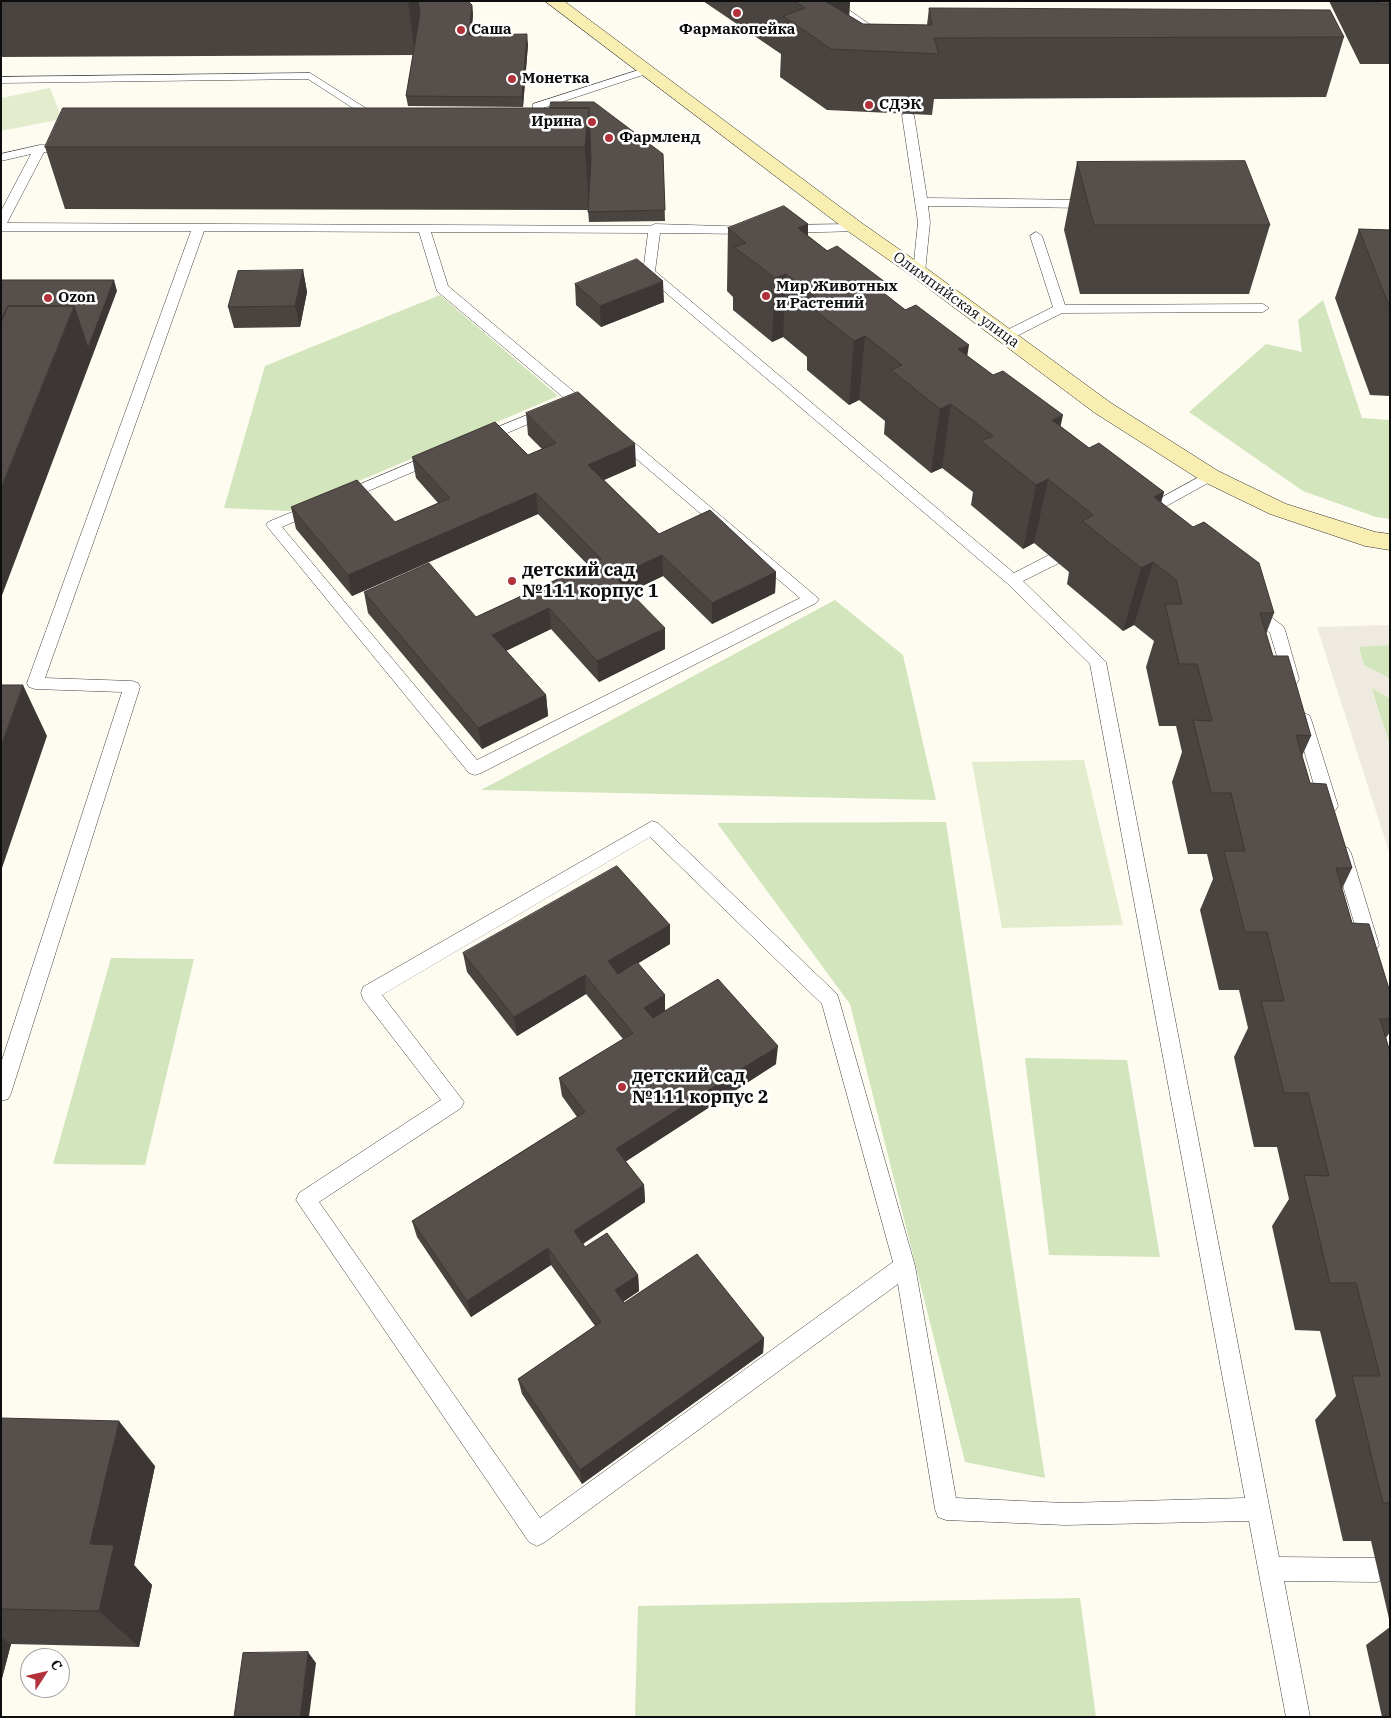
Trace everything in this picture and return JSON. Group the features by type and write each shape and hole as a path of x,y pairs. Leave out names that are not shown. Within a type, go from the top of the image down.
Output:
{"street":[{"name":"Олимпийская улица","path":"553,1 856,228 919,272 1103,408 1210,476 1278,509 1373,540 1390,542"}],"lane":[{"path":"829,1 890,41"},
{"path":"535,142 533,122 538,106 645,71"},
{"path":"1,80 310,76 382,122 392,122"},
{"path":"908,115 924,222 919,272"},
{"path":"40,148 1,225 655,228 761,233 856,228"},
{"path":"1,158 40,148 80,149"},
{"path":"921,202 1106,204"},
{"path":"1,1093 132,687 35,683 199,227"},
{"path":"424,228 442,288 811,599 475,769 273,525 447,453"},
{"path":"655,228 649,272 1013,580 1098,662 1298,1717"},
{"path":"1036,236 1060,309"},
{"path":"1006,336 1060,309 1263,308"},
{"path":"466,445 575,400"},
{"path":"1147,531 1127,519 1210,476"},
{"path":"1013,580 1054,559"},
{"path":"1238,601 1277,630 1333,822"},
{"path":"905,1266 537,1534 306,1200 454,1102 370,993 652,828 830,1000 905,1266 946,1509 1065,1514 1259,1509"},
{"path":"1339,841 1373,956"},
{"path":"1270,1568 1377,1570"}],"green space":[{"path":"50,88 62,119 1,131 1,98"},
{"path":"440,295 558,396 289,511 224,508 265,366"},
{"path":"1323,300 1362,418 1390,420 1390,519 1376,517 1303,491 1189,412 1266,344 1302,352 1298,320"},
{"path":"835,600 903,655 936,800 481,790"},
{"path":"1390,645 1390,679 1364,665 1358,646"},
{"path":"1371,687 1390,698 1390,746"},
{"path":"1084,760 1123,925 1002,928 972,762"},
{"path":"946,822 1045,1478 965,1462 850,1004 717,823"},
{"path":"111,958 194,959 145,1165 53,1164"},
{"path":"1025,1058 1127,1060 1160,1257 1049,1255"},
{"path":"1080,1598 1096,1717 635,1717 638,1606"}],"shaded area":[{"path":"1390,625 1390,645 1358,647 1364,665 1390,679 1390,698 1371,688 1390,746 1390,855 1317,627"}],"building":[{"path":"418,1 468,1 472,5 469,35 527,34 522,97 406,96 420,13"},
{"path":"794,1 825,1 863,24 932,25 929,8 1330,10 1344,37 934,38 939,54 831,49 783,16 805,8"},
{"path":"1378,1 1390,1 1390,4 1379,4"},
{"path":"551,102 594,102 663,154 665,210 588,212 591,160 589,108 550,108"},
{"path":"63,108 589,108 585,147 45,147"},
{"path":"1245,161 1270,225 1094,225 1077,162"},
{"path":"784,206 808,224 798,228 827,251 837,246 885,282 875,286 905,310 916,305 969,345 958,349 993,375 1003,371 1063,415 1052,420 1089,448 1099,443 1164,492 1154,497 1193,527 1204,522 1259,563 1274,613 1260,613 1273,656 1288,656 1311,736 1296,735 1310,783 1326,784 1352,868 1336,868 1352,923 1369,924 1390,992 1390,1019 1380,1019 1390,1052 1390,1503 1383,1503 1352,1376 1380,1376 1356,1283 1330,1283 1304,1175 1329,1176 1308,1093 1284,1093 1261,1001 1284,1001 1267,932 1245,932 1224,851 1245,851 1231,793 1211,793 1193,720 1212,721 1197,664 1179,664 1165,604 1182,604 1176,580 1153,562 1141,568 1082,521 1093,515 1048,479 1036,485 981,441 993,436 951,404 940,409 891,370 902,365 865,336 854,341 811,307 822,302 786,274 775,278 734,247 746,243 728,228"},
{"path":"1359,229 1390,230 1390,308"},
{"path":"637,259 663,281 600,306 575,284"},
{"path":"303,270 295,306 228,307 238,271"},
{"path":"1,280 114,280 88,348 74,306 8,306 1,322"},
{"path":"8,306 74,306 1,488 1,322"},
{"path":"578,392 635,444 588,465 659,534 710,510 776,572 712,603 662,555 615,577 665,628 597,661 549,608 492,635 546,695 478,728 364,592 429,563 476,617 601,559 536,493 348,575 291,507 357,480 395,522 450,498 412,457 495,422 528,455 556,443 526,413"},
{"path":"1,685 23,685 1,746"},
{"path":"617,866 670,925 608,961 618,974 637,962 665,995 644,1008 653,1018 718,979 778,1046 616,1149 644,1185 574,1231 585,1247 607,1233 638,1275 615,1290 624,1303 697,1254 764,1338 580,1470 518,1379 601,1322 548,1248 467,1301 412,1221 585,1112 559,1078 633,1033 585,975 514,1017 463,953"},
{"path":"1,1418 119,1421 90,1544 114,1545 99,1611 1,1609"},
{"path":"308,1652 300,1717 234,1717 243,1653"}],"place":[{"name":"Фармакопейка","path":"737,13"},
{"name":"Саша","path":"461,30"},
{"name":"Монетка","path":"512,79"},
{"name":"СДЭК","path":"869,105"},
{"name":"Ирина","path":"592,122"},
{"name":"Фармленд","path":"609,138"},
{"name":"Мир Животных и Растений","path":"766,296"},
{"name":"Ozon","path":"48,298"},
{"name":"детский сад №111 корпус 1","path":"512,581"},
{"name":"детский сад №111 корпус 2","path":"622,1087"}]}
